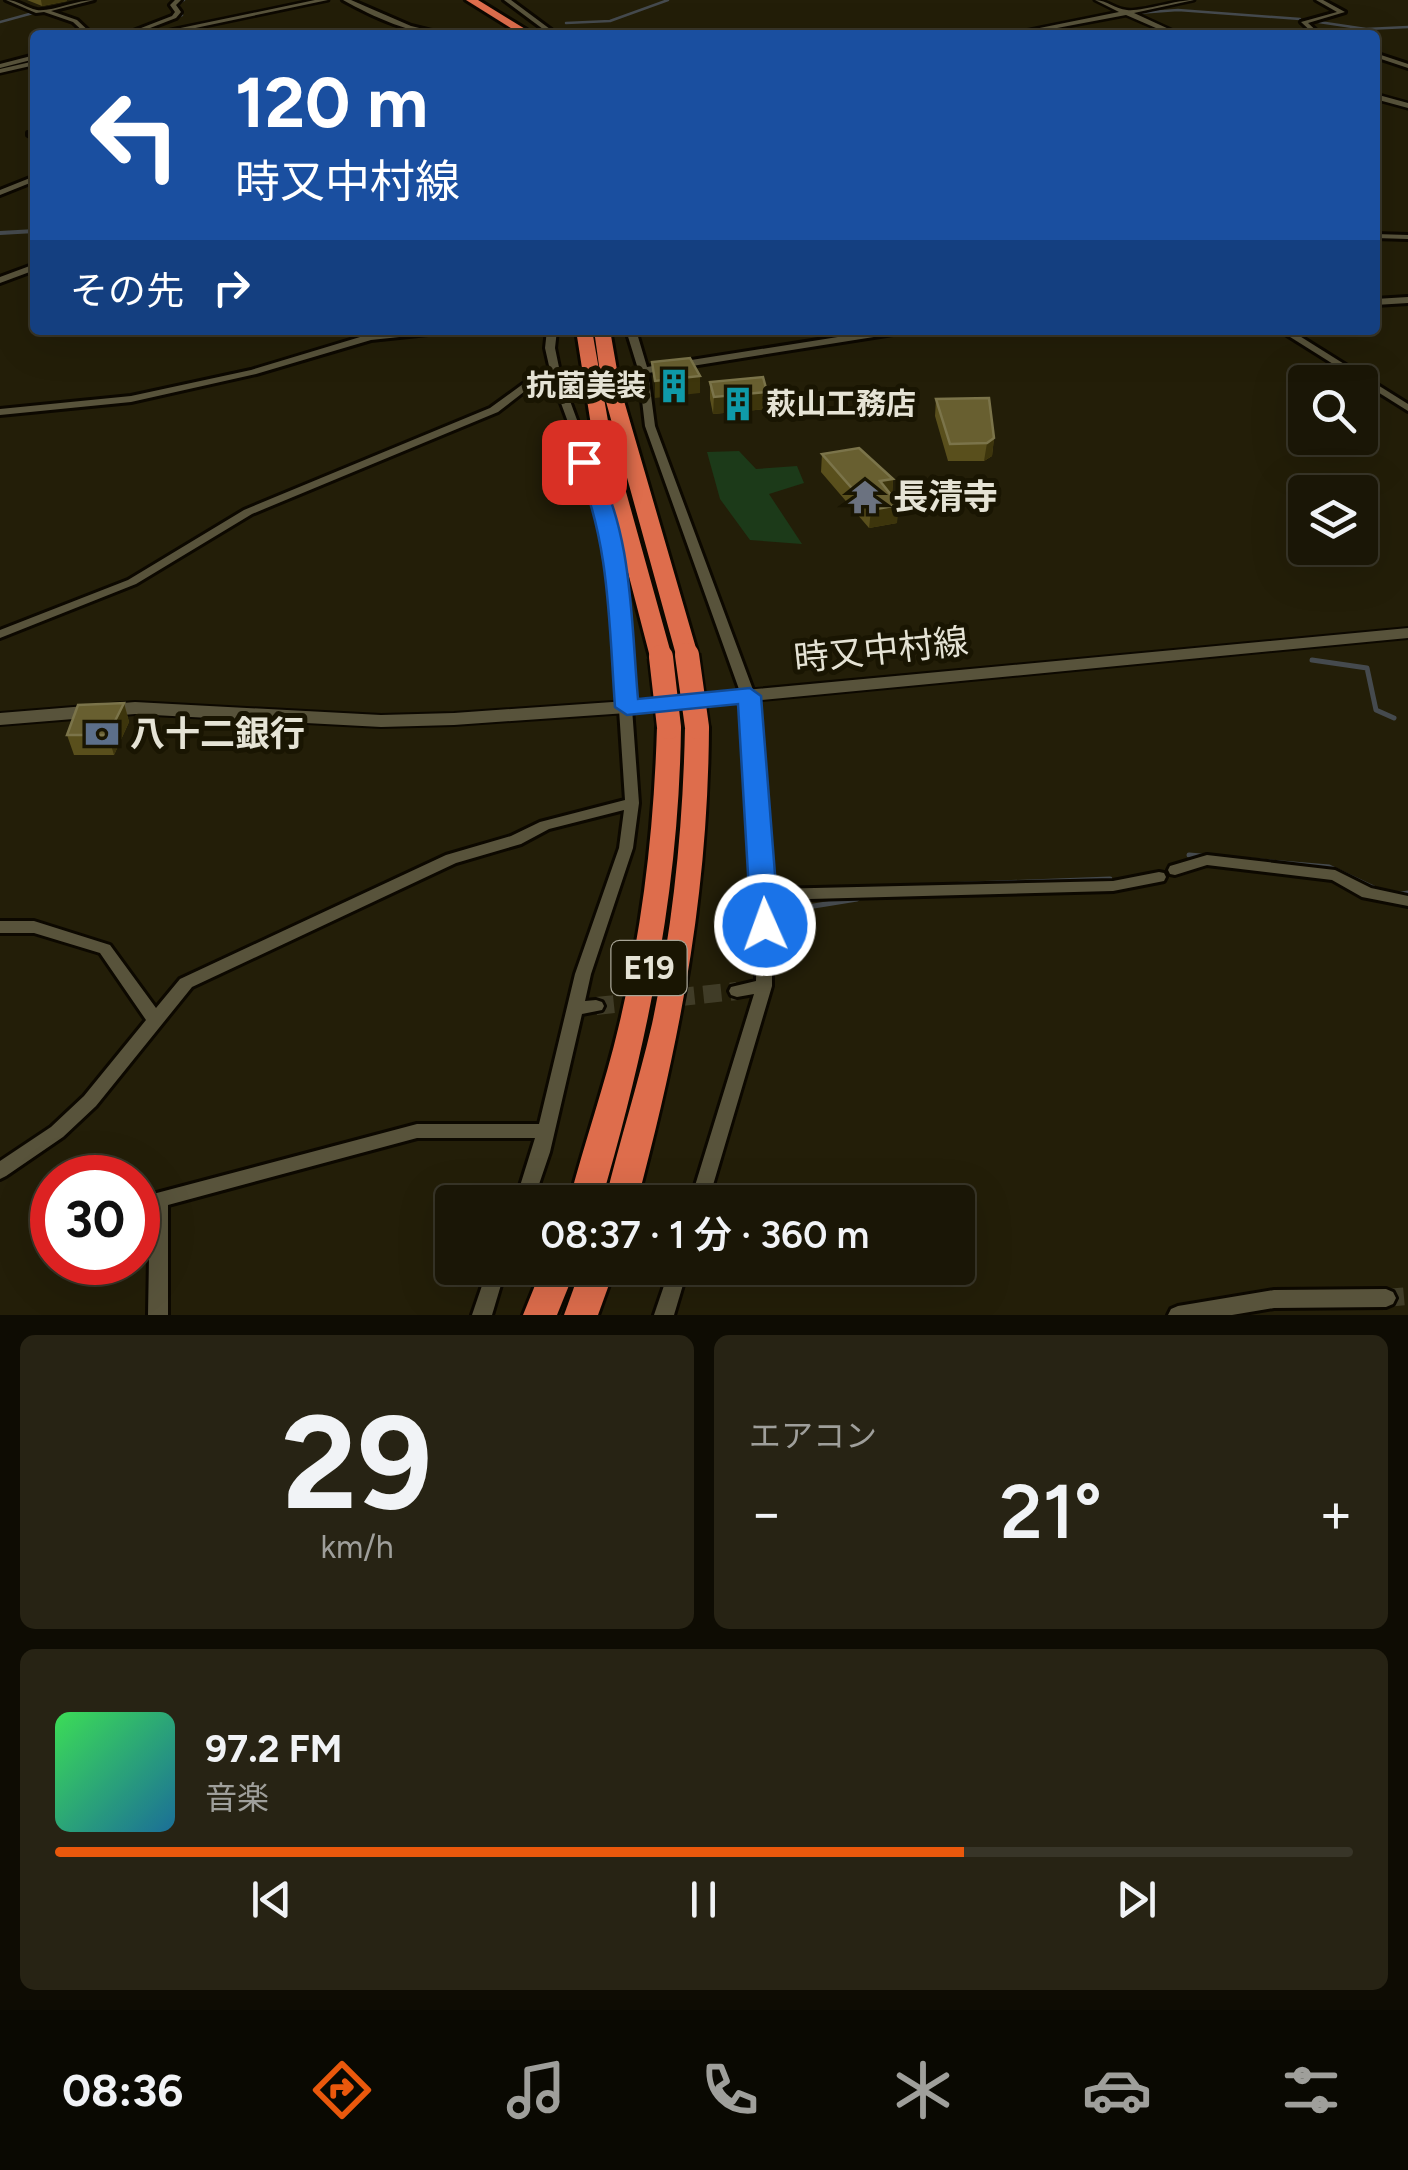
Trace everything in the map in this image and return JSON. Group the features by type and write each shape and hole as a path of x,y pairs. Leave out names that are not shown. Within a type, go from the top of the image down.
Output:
{"highway":[{"path":"469,2 510,30"},
{"path":"469,2 521,30"},
{"name":"E19","path":"585,335 602,438 683,727 695,853 676,991 625,1185"},
{"name":"E19","path":"590,1185 620,1091 648,970 683,727 687,655 610,387 603,335"},
{"path":"540,1315 552,1285"},
{"path":"580,1315 591,1285"}],"main road":[{"name":"時又中村線","path":"0,718 135,708 381,721 627,707 1408,634"}],"street":[{"path":"9,0 75,21 85,30"},
{"path":"46,11 91,0"},
{"path":"139,30 174,17 178,12 173,6 178,0"},
{"path":"176,30 324,0"},
{"path":"346,0 422,30"},
{"path":"506,0 548,30"},
{"path":"1098,0 1165,30"},
{"path":"1033,30 1191,0"},
{"path":"1313,30 1304,22 1342,12 1319,0"},
{"path":"1380,58 1408,66"},
{"path":"0,68 30,61"},
{"path":"1380,98 1408,106"},
{"path":"0,193 30,180"},
{"path":"1380,236 1408,238"},
{"path":"0,280 30,270"},
{"path":"1380,302 1408,300"},
{"path":"0,412 164,393 253,372 377,335"},
{"path":"529,1185 574,1008 626,848 632,802 627,707 610,547 599,493 584,462 582,438 557,379 550,348 551,335"},
{"path":"633,335 660,457 750,696 752,774 765,894 764,986 704,1185"},
{"path":"623,374 865,335"},
{"path":"1292,335 1408,408"},
{"path":"0,634 132,582 248,512 494,410 526,386 578,377"},
{"path":"0,1172 57,1132 90,1101 186,982 451,859 516,840 545,825 632,802"},
{"path":"1175,870 1206,860 1335,874 1378,897 1408,902"},
{"path":"765,894 1113,886 1159,877"},
{"path":"0,927 34,927 105,949 156,1021"},
{"path":"737,991 764,986"},
{"path":"574,1008 596,1006"},
{"path":"158,1315 160,1200 417,1130 545,1130"},
{"path":"482,1315 492,1285"},
{"path":"664,1315 674,1285"},
{"path":"1178,1315 1274,1299 1386,1298"}],"green space":[{"path":"739,451 756,469 797,466 804,483 769,494 802,544 750,540 720,499 707,452"}],"building":[{"path":"690,358 700,376 655,381 652,362"},
{"path":"763,377 767,392 714,397 710,382"},
{"path":"989,398 994,438 987,443 950,444 936,399"},
{"path":"859,448 893,479 880,481 899,505 871,510 822,454"},
{"path":"124,703 108,735 67,735 78,705"}],"waterway":[{"path":"0,22 33,13 5,0"},
{"path":"145,30 182,15 178,4 184,0"},
{"path":"566,23 610,21 668,0"},
{"path":"1137,13 1178,10 1300,19"},
{"path":"1312,21 1366,29 1408,27"},
{"path":"0,233 30,231"},
{"path":"1312,660 1367,668 1376,710 1394,718"},
{"path":"1189,855 1329,867 1380,891"},
{"path":"943,885 1110,879"},
{"path":"1395,895 1408,893"},
{"path":"783,911 857,899"},
{"path":"777,971 783,910 794,908"}],"tunnel":[{"path":"596,1006 737,991"},
{"path":"1386,1298 1408,1296"}],"place":[{"name":"抗菌美装","path":"674,386"},
{"name":"萩山工務店","path":"738,404"},
{"name":"長清寺","path":"865,497"},
{"name":"八十二銀行","path":"102,734"}],"route":[{"path":"584,462 599,493 616,573 627,707 750,696 752,774 765,925"}]}
